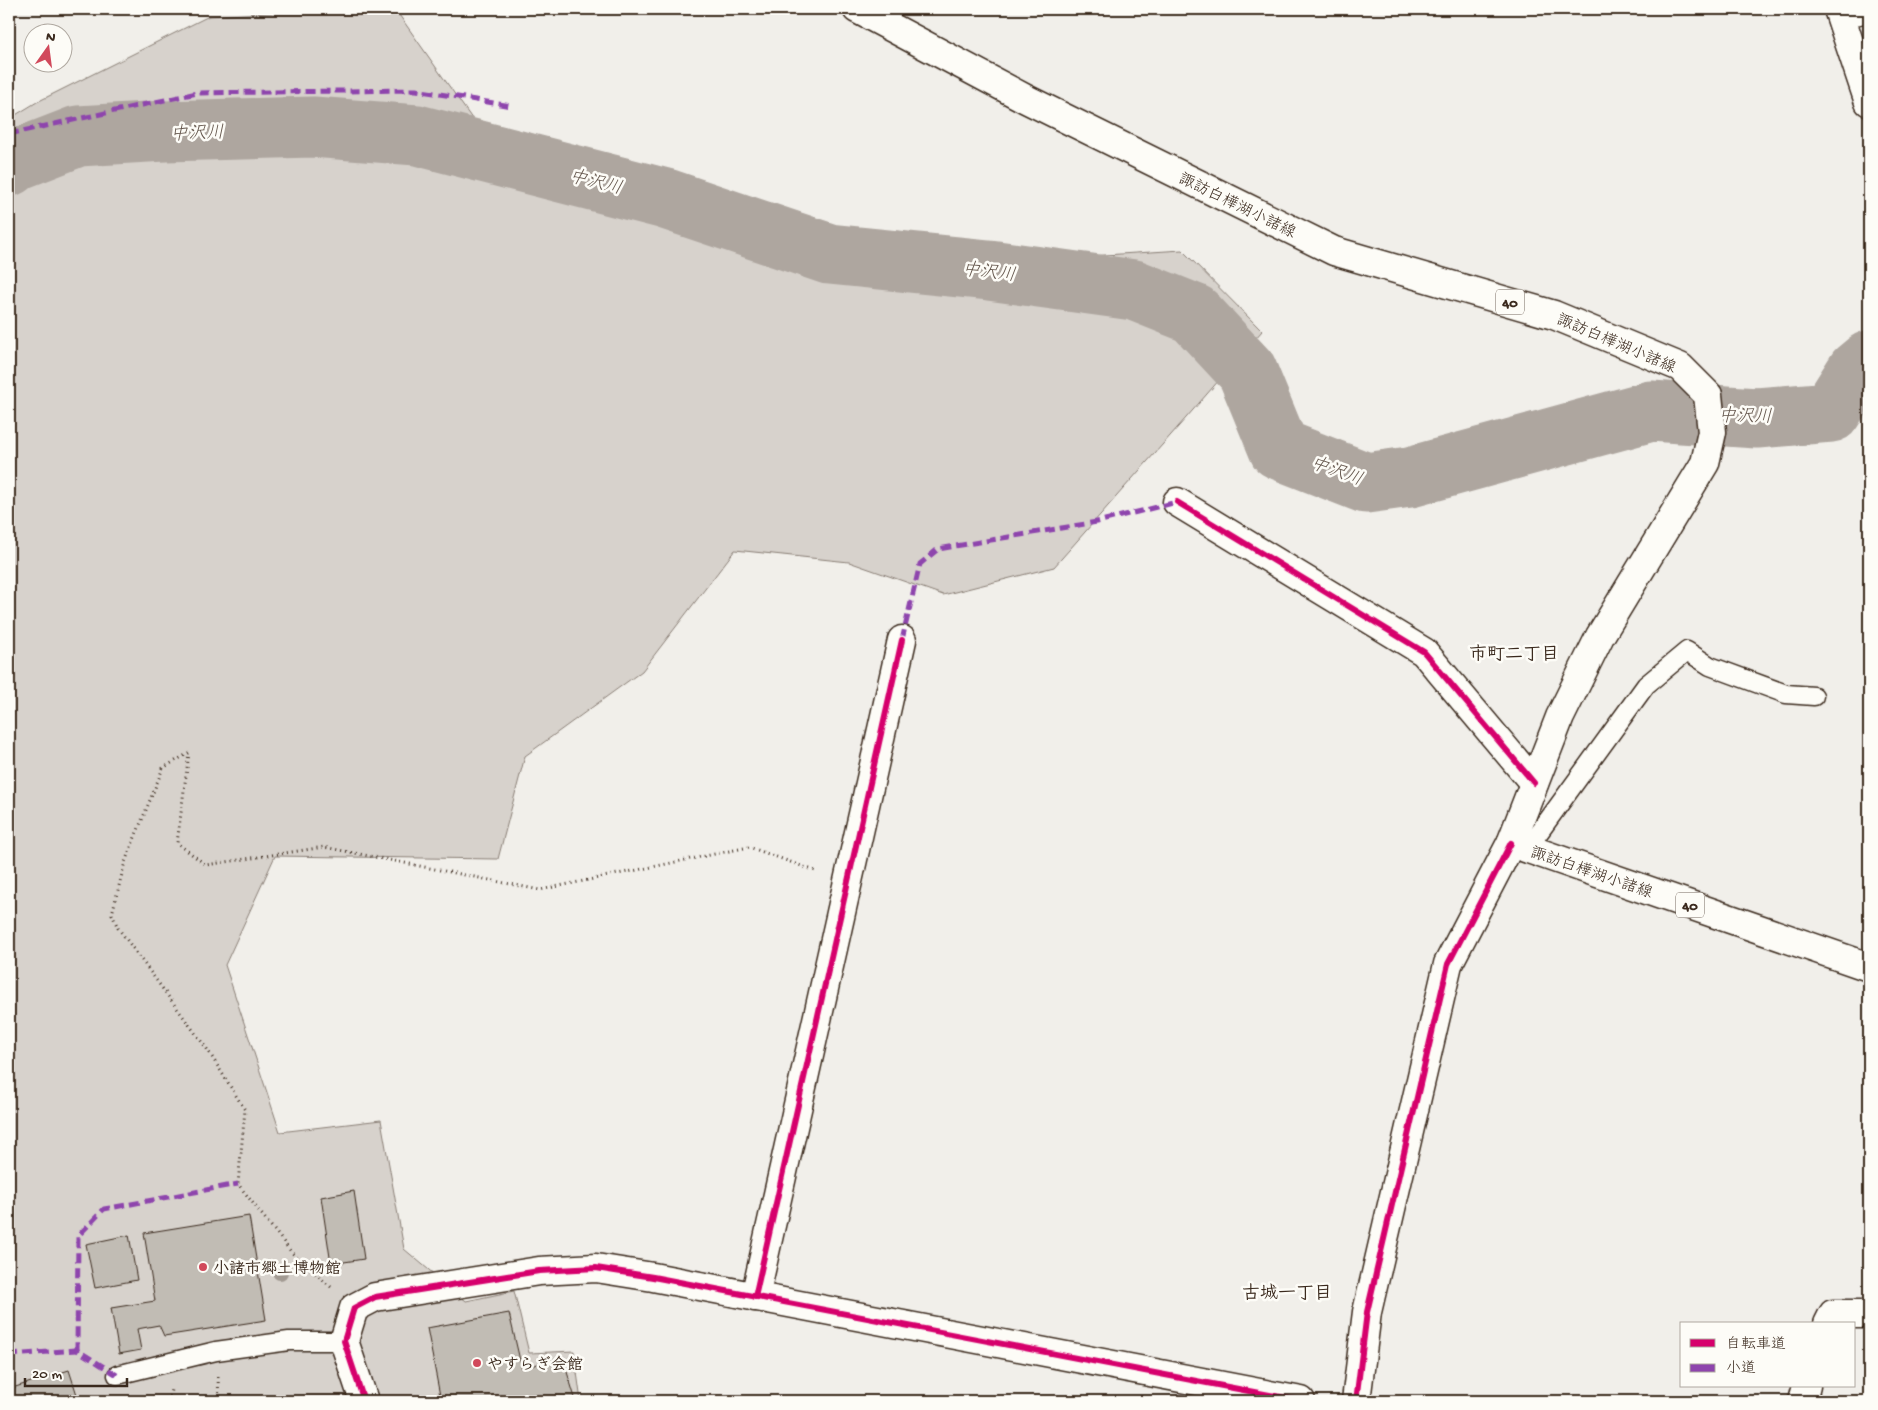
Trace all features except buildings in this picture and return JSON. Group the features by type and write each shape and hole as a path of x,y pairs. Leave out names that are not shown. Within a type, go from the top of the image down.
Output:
{"street":[{"name":"諏訪白樺湖小諸線","path":"857,9 1026,99 1334,251 1554,315 1680,367 1708,395 1712,432 1705,463 1600,636 1560,717 1534,783 1519,846 1869,967"},
{"path":"1847,10 1869,102"},
{"path":"1177,502 1424,652 1534,783"},
{"path":"755,1297 902,640"},
{"path":"1356,1401 1367,1312 1448,964 1519,846"},
{"path":"364,1401 344,1341 354,1308 376,1297 539,1271 596,1268 653,1277 1301,1401"},
{"path":"1829,1322 1833,1314 1869,1314"},
{"path":"1802,1401 1805,1388"}],"lane":[{"path":"1519,846 1646,685 1687,651 1710,666 1786,694 1814,696"},
{"path":"117,1375 216,1352 289,1341 344,1341"}],"path":[{"path":"354,1308 292,1253 238,1184 245,1110 207,1049 118,928 112,914 125,862 163,768 189,753 177,843 206,865 324,847 540,890 749,848 847,882"}],"shaded area":[{"path":"337,9 395,9 515,180 812,274 1182,250 1262,331 1054,567 943,595 849,562 735,550 642,671 525,756 498,859 275,856 225,965 280,1132 381,1120 404,1249 466,1301 514,1291 529,1353 574,1351 581,1401 9,1401 9,119 37,102 209,16"}],"waterway":[{"name":"中沢川","path":"9,166 11,162 78,136 165,131 313,127 417,135 666,199 829,254 989,270 1134,290 1194,314 1247,371 1279,449 1366,483 1410,477 1651,411 1757,418 1831,412 1857,371 1869,361"}],"marked path":[{"path":"9,134 197,93 416,90 511,106"},
{"path":"902,640 920,564 938,549 1097,522 1177,502"},
{"path":"117,1375 77,1350 78,1236 104,1209 238,1184"},
{"path":"9,1355 77,1350"}],"cycle path":[{"path":"1177,502 1424,652 1534,783"},
{"path":"755,1297 902,640"},
{"path":"1356,1401 1367,1312 1448,964 1511,843"},
{"path":"364,1401 344,1341 354,1308 375,1297 539,1271 596,1268 653,1277 1301,1401"}],"place":[{"name":"小諸市郷土博物館","path":"203,1267"},
{"name":"やすらぎ会館","path":"477,1363"}],"district":[{"name":"市町二丁目","path":"1514,653"},
{"name":"古城一丁目","path":"1287,1292"}]}
